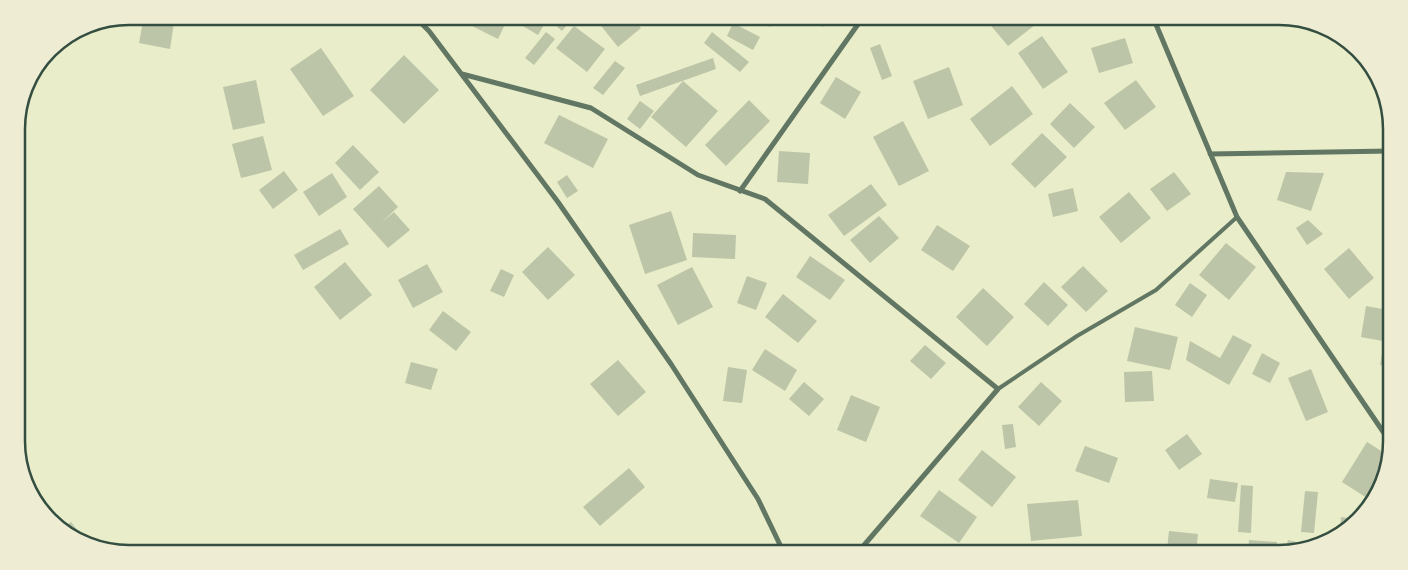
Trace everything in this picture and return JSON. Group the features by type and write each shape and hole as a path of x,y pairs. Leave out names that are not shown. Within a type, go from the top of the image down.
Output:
{"street":[{"path":"424,25 558,202 671,364 758,499 780,545"},
{"path":"740,190 857,25"},
{"path":"1156,25 1237,217 1383,432"},
{"path":"462,74 590,108 698,175 765,199 998,389 864,545"},
{"path":"1210,154 1383,151"}],"lane":[{"path":"998,389 1077,336 1156,290 1237,217"}],"building":[{"path":"142,25 174,25 170,49 139,43"},
{"path":"470,25 505,25 498,39"},
{"path":"521,25 544,25 538,35"},
{"path":"555,25 567,25 562,31"},
{"path":"600,25 639,25 641,28 618,47"},
{"path":"732,25 737,25 760,37 753,50 727,36"},
{"path":"990,25 1035,25 1008,46"},
{"path":"574,26 605,49 587,72 556,48"},
{"path":"546,32 555,39 534,65 525,58"},
{"path":"712,32 749,62 740,72 704,43"},
{"path":"1042,36 1068,72 1043,89 1018,53"},
{"path":"1125,38 1133,63 1099,73 1091,48"},
{"path":"880,44 892,76 882,80 870,48"},
{"path":"321,48 354,96 323,116 290,69"},
{"path":"404,55 439,90 404,124 370,90"},
{"path":"713,58 716,69 640,96 636,85"},
{"path":"615,61 625,68 603,95 593,88"},
{"path":"949,67 963,105 928,119 913,81"},
{"path":"836,77 861,92 845,119 820,103"},
{"path":"256,80 265,123 233,130 223,87"},
{"path":"1136,80 1156,107 1125,130 1104,103"},
{"path":"683,81 718,111 686,147 651,117"},
{"path":"1012,86 1033,114 990,146 970,119"},
{"path":"749,100 770,121 726,166 705,145"},
{"path":"640,101 654,111 640,129 627,119"},
{"path":"1070,103 1095,127 1074,148 1050,124"},
{"path":"559,115 608,139 593,168 544,143"},
{"path":"903,121 929,171 899,186 873,137"},
{"path":"1042,133 1067,157 1035,188 1011,164"},
{"path":"263,136 272,170 241,178 232,144"},
{"path":"353,145 379,172 360,190 335,163"},
{"path":"779,151 810,153 808,184 777,182"},
{"path":"284,171 298,190 273,209 259,190"},
{"path":"1174,172 1191,194 1167,211 1150,189"},
{"path":"1286,172 1324,173 1311,211 1277,200"},
{"path":"332,173 347,197 319,216 303,192"},
{"path":"567,175 578,191 567,198 557,182"},
{"path":"871,184 887,205 844,236 828,215"},
{"path":"379,186 398,207 380,224 394,212 410,230 388,248 353,209"},
{"path":"1073,188 1078,211 1053,217 1048,194"},
{"path":"1129,192 1151,218 1121,243 1099,217"},
{"path":"671,211 687,260 645,274 629,225"},
{"path":"879,216 899,238 870,263 850,240"},
{"path":"1308,220 1323,234 1307,245 1296,228"},
{"path":"937,225 970,246 953,271 921,250"},
{"path":"340,229 349,244 303,270 294,255"},
{"path":"693,233 736,235 735,259 692,257"},
{"path":"1226,243 1256,267 1229,300 1199,275"},
{"path":"548,247 575,275 548,300 522,272"},
{"path":"1349,248 1374,278 1349,299 1324,269"},
{"path":"810,256 845,280 830,300 796,277"},
{"path":"345,262 372,295 340,320 314,287"},
{"path":"427,264 443,292 413,308 398,280"},
{"path":"1083,266 1108,291 1086,312 1061,287"},
{"path":"692,267 713,307 678,325 657,285"},
{"path":"501,269 514,275 504,297 490,291"},
{"path":"747,276 767,283 756,310 737,303"},
{"path":"1044,282 1068,305 1048,326 1024,304"},
{"path":"1190,283 1207,295 1192,317 1175,305"},
{"path":"983,288 1014,317 987,346 956,317"},
{"path":"783,294 817,321 798,343 765,317"},
{"path":"1366,306 1383,309 1383,341 1361,337"},
{"path":"443,311 471,332 456,351 429,330"},
{"path":"1135,327 1178,337 1170,370 1127,361"},
{"path":"1233,335 1252,345 1229,385 1186,360 1190,341 1220,358"},
{"path":"925,345 946,363 931,379 910,361"},
{"path":"1383,348 1383,365 1380,365"},
{"path":"765,349 797,370 785,391 752,370"},
{"path":"1262,353 1280,363 1270,383 1252,374"},
{"path":"618,360 646,392 618,416 590,384"},
{"path":"411,362 438,369 431,390 405,383"},
{"path":"728,367 747,370 742,403 723,401"},
{"path":"1311,369 1328,412 1306,421 1288,378"},
{"path":"1152,371 1154,401 1125,402 1124,372"},
{"path":"804,382 824,399 809,416 789,399"},
{"path":"1041,382 1062,401 1039,426 1018,407"},
{"path":"851,395 880,407 866,442 837,430"},
{"path":"1013,424 1016,447 1005,449 1002,425"},
{"path":"1187,434 1202,454 1179,470 1165,450"},
{"path":"1367,442 1382,452 1375,481 1366,497 1342,482"},
{"path":"1085,446 1118,458 1109,483 1075,471"},
{"path":"982,450 1016,477 992,507 958,480"},
{"path":"629,468 645,487 600,526 583,507"},
{"path":"1210,479 1238,483 1235,502 1207,498"},
{"path":"1241,485 1253,486 1251,533 1238,532"},
{"path":"939,490 977,517 959,543 920,516"},
{"path":"1305,491 1318,492 1314,533 1301,532"},
{"path":"1078,500 1082,536 1031,541 1027,504"},
{"path":"1341,517 1349,518 1342,524 1341,525"},
{"path":"71,522 78,531 71,527 68,525"},
{"path":"1169,531 1198,534 1197,545 1168,545"},
{"path":"1249,540 1277,542 1277,545 1249,545"},
{"path":"1288,540 1299,543 1293,544 1287,545"}]}
